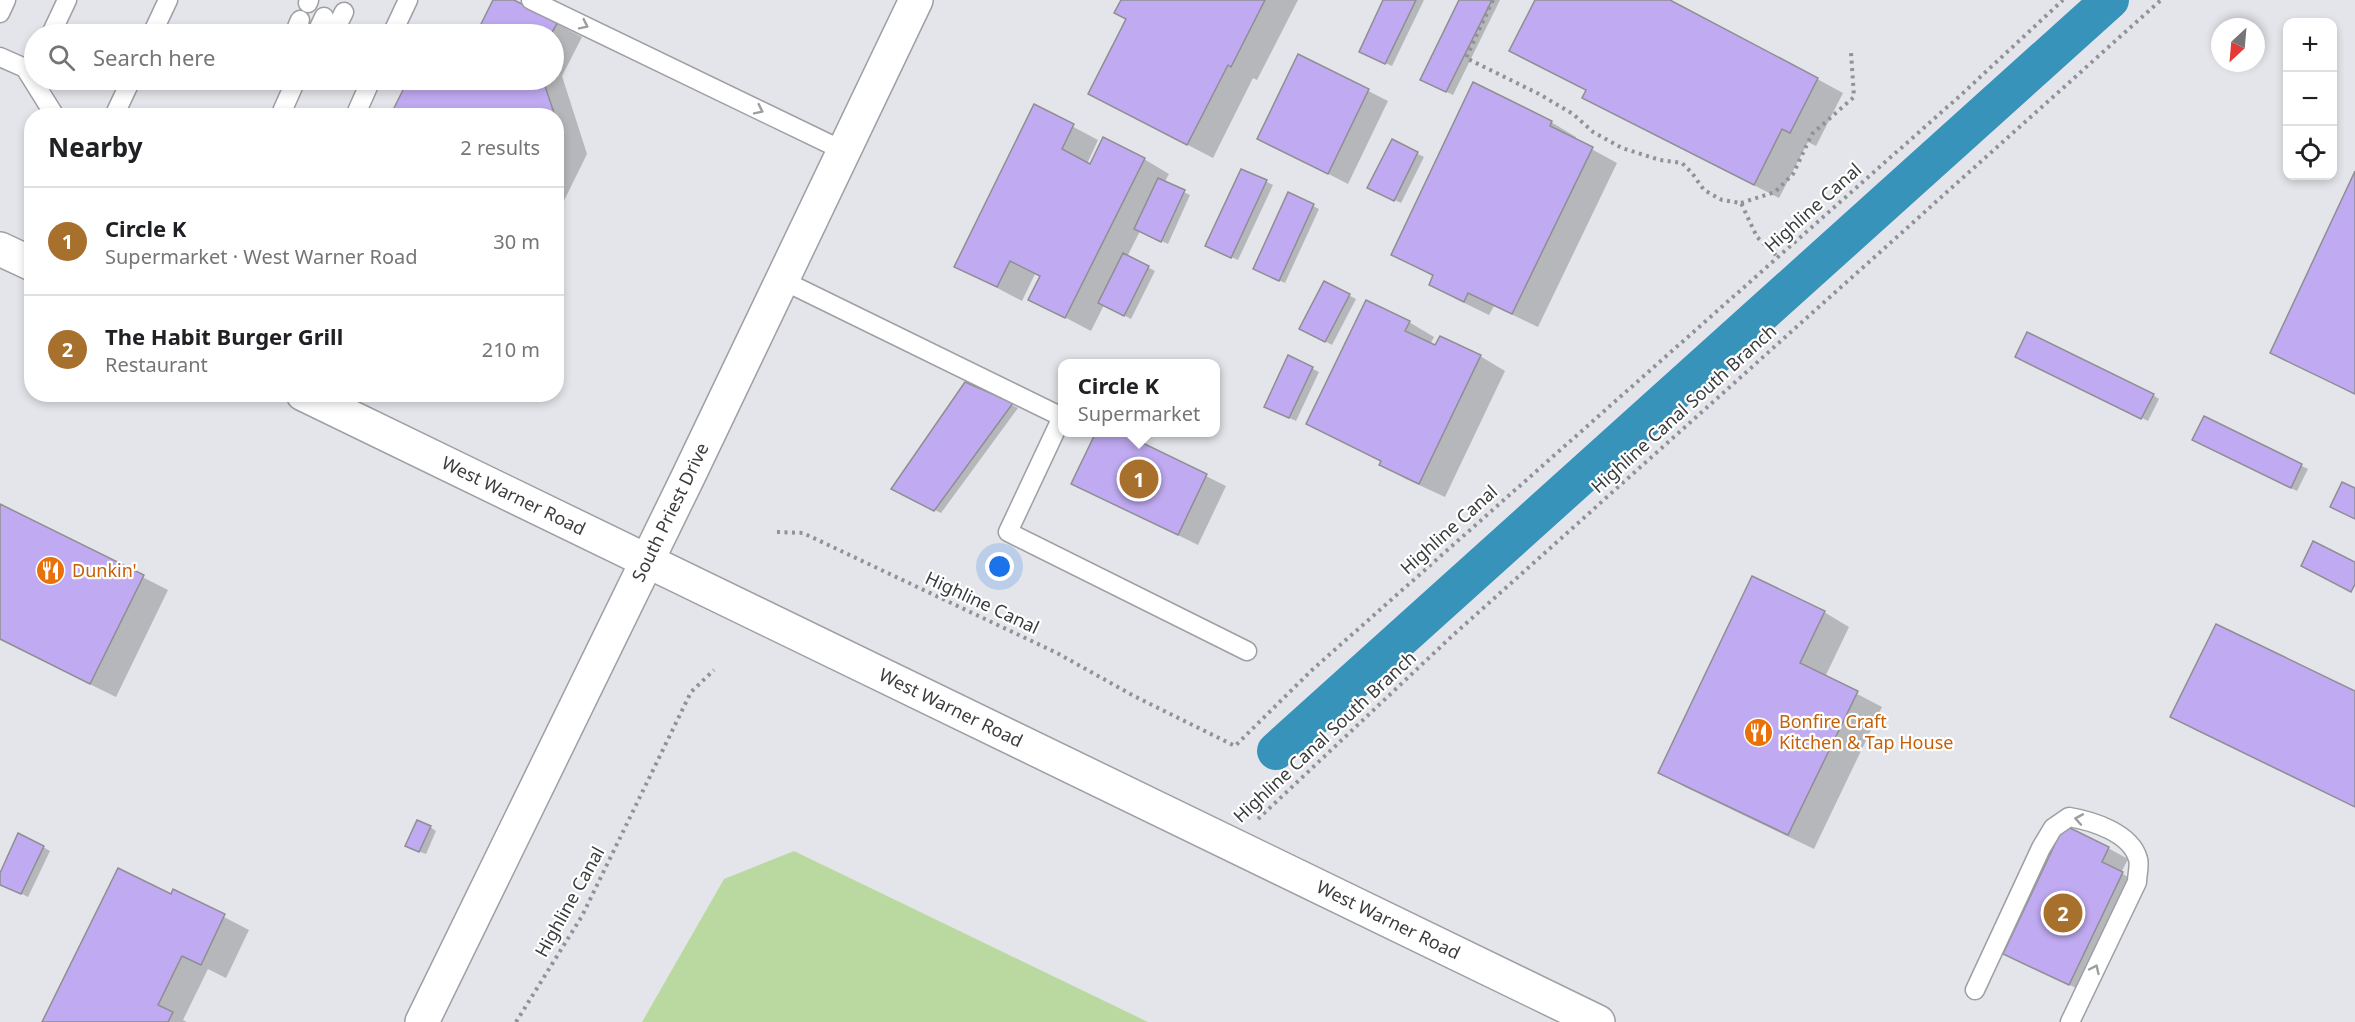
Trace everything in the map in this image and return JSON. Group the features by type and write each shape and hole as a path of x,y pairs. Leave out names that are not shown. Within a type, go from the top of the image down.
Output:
{"main road":[{"name":"South Priest Drive","path":"422,1022 647,561 916,0"},
{"path":"0,249 24,260"},
{"name":"West Warner Road","path":"319,402 1598,1022"}],"lane":[{"path":"0,13 6,0"},
{"path":"56,24 67,0"},
{"path":"157,24 168,0"},
{"path":"397,24 408,0"},
{"path":"531,0 844,151"},
{"path":"338,24 344,12"},
{"path":"320,24 324,16"},
{"path":"0,57 24,67"},
{"path":"41,90 51,108"},
{"path":"118,108 126,90"},
{"path":"284,108 292,90"},
{"path":"359,108 367,90"},
{"path":"782,280 1058,415"},
{"path":"1058,426 1008,532 1247,651"},
{"path":"1975,990 2041,848 2053,828 2069,817 2095,822 2132,844 2139,861 2137,882 2070,1022"}],"path":[{"path":"1493,0 1466,58 1548,99 1573,114 1593,132 1622,148 1660,160 1682,163 1704,190 1722,200 1742,203 1775,192 1793,174 1812,134 1854,97 1851,52"},
{"name":"Highline Canal","path":"777,532 803,533 1057,653 1134,696 1235,746 1312,670 1962,94 2063,0"},
{"name":"Highline Canal South Branch","path":"1231,844 1451,637 2161,0"},
{"path":"1742,203 1757,237 1778,257"},
{"name":"Highline Canal","path":"516,1022 582,916 690,692 714,670"}],"green space":[{"path":"794,851 1148,1022 642,1022 724,879"}],"building":[{"path":"493,0 514,0 558,22 557,24 481,24"},
{"path":"1121,0 1265,0 1187,145 1088,94 1126,19 1114,13"},
{"path":"1383,0 1416,0 1385,64 1359,52"},
{"path":"1459,0 1492,0 1446,92 1420,80"},
{"path":"1535,0 1670,0 1818,78 1790,133 1782,129 1754,185 1582,98 1586,90 1509,51"},
{"path":"1298,54 1369,89 1328,174 1257,139"},
{"path":"1473,82 1552,121 1550,126 1593,147 1512,314 1468,293 1464,302 1429,285 1433,275 1391,255"},
{"path":"403,90 546,90 552,108 394,108"},
{"path":"1034,104 1074,124 1062,149 1090,164 1103,137 1145,158 1065,318 1028,300 1040,276 1010,261 997,287 954,267"},
{"path":"1392,139 1418,152 1394,201 1367,188"},
{"path":"1241,169 1267,180 1231,258 1205,246"},
{"path":"2355,171 2355,394 2270,353"},
{"path":"1158,178 1185,190 1161,242 1134,229"},
{"path":"1288,192 1314,204 1279,281 1253,269"},
{"path":"1123,253 1149,266 1124,316 1098,303"},
{"path":"1324,281 1350,294 1325,342 1299,329"},
{"path":"1366,300 1410,321 1405,331 1435,345 1440,336 1481,355 1419,484 1379,465 1381,461 1306,424"},
{"path":"2027,332 2154,394 2141,419 2015,357"},
{"path":"1288,355 1313,367 1289,418 1264,407"},
{"path":"965,382 1013,403 934,511 891,489"},
{"path":"2204,416 2302,464 2291,488 2192,440"},
{"path":"1094,437 1130,437 1207,474 1178,535 1071,484"},
{"path":"2342,482 2355,488 2355,519 2330,507"},
{"path":"0,504 144,575 90,684 0,639"},
{"path":"2313,541 2355,562 2355,584 2351,592 2301,566"},
{"name":"Bonfire Craft Kitchen & Tap House","path":"1752,576 1825,611 1800,663 1858,691 1788,835 1658,773"},
{"path":"2216,624 2355,691 2355,807 2170,717"},
{"path":"417,820 431,826 419,852 405,846"},
{"path":"2064,825 2109,847 2102,862 2123,872 2069,985 2003,954"},
{"path":"18,833 44,846 21,894 0,885 0,873"},
{"path":"118,868 171,894 173,889 225,914 201,965 182,956 158,1005 173,1012 168,1022 42,1022"}],"waterway":[{"path":"1276,751 2110,0"}],"place":[{"name":"Circle K","path":"1139,479"},
{"name":"Dunkin'","path":"51,571"},
{"name":"Bonfire Craft Kitchen & Tap House","path":"1758,732"},
{"name":"The Habit Burger Grill","path":"2063,913"}]}
